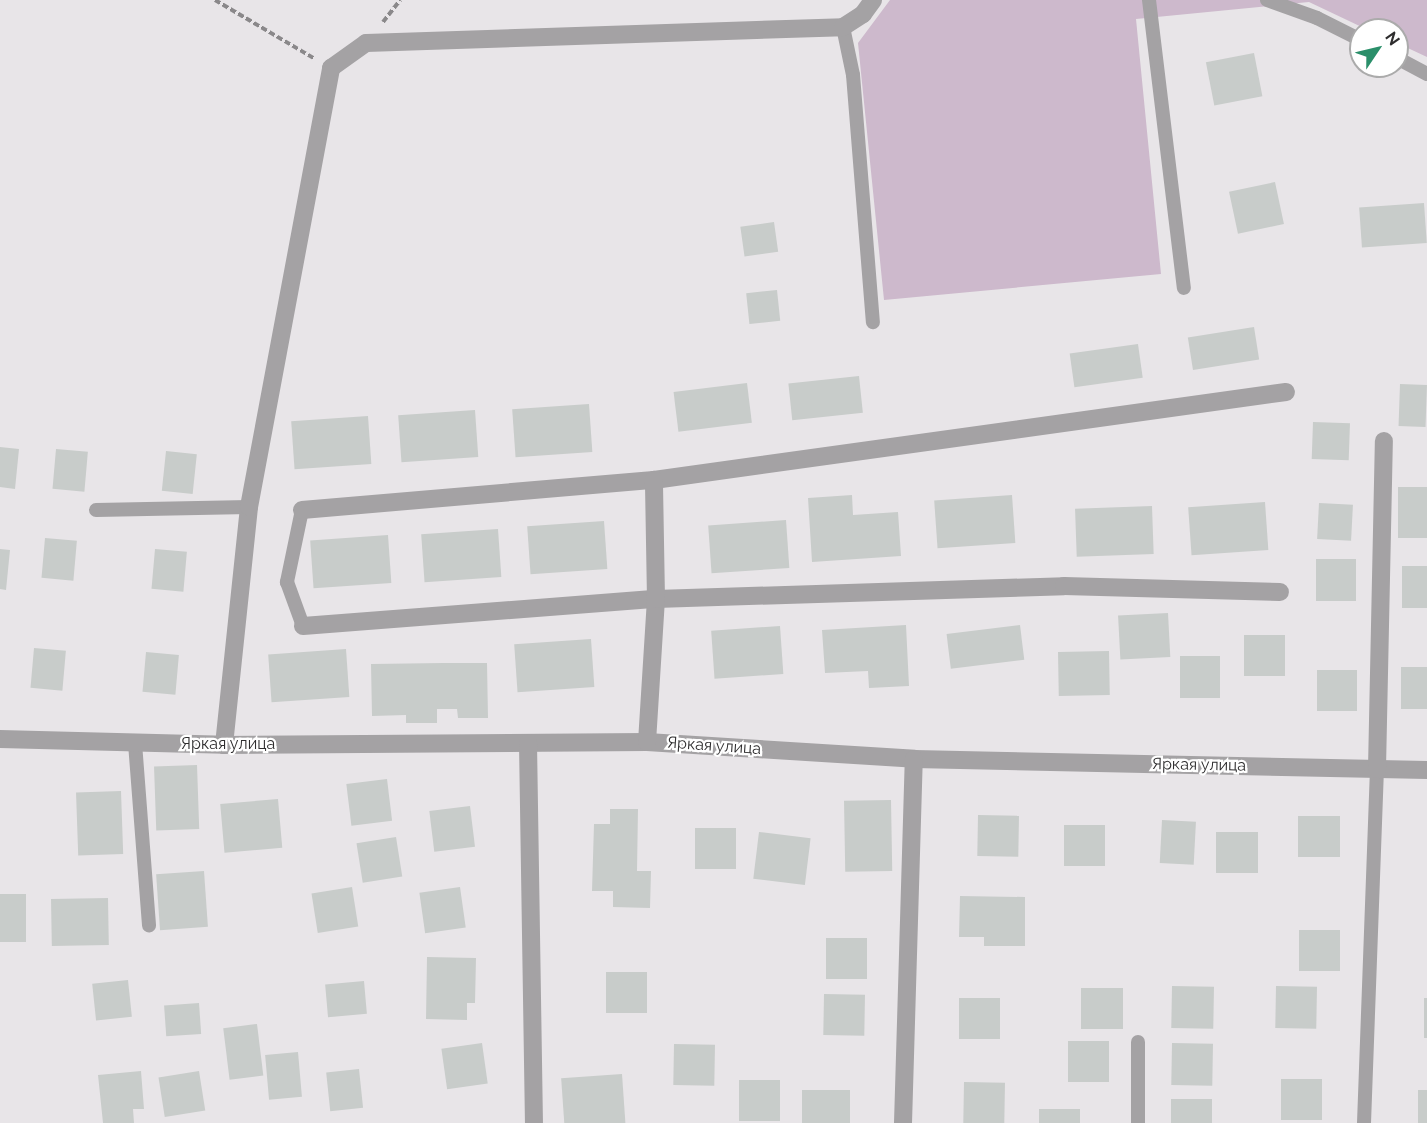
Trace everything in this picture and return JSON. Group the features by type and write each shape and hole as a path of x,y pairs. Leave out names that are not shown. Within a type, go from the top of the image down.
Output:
{"street":[{"path":"224,745 249,507 331,68 366,43 843,27 863,14 873,0"},
{"path":"302,510 654,480 1286,392"},
{"path":"1377,769 1384,441"},
{"path":"647,742 656,599 654,480"},
{"path":"303,626 656,599 1064,586 1280,592"},
{"name":"Яркая улица","path":"0,739 224,745 647,742 914,759 1427,770"},
{"path":"528,743 534,1123"},
{"path":"903,1123 914,759"}],"lane":[{"path":"1149,0 1184,288"},
{"path":"1267,0 1317,18 1349,34"},
{"path":"843,27 853,75 873,322"},
{"path":"1409,64 1427,74"},
{"path":"96,510 249,507"},
{"path":"302,510 287,582 303,626"},
{"path":"135,742 149,925"},
{"path":"1364,1123 1377,769"},
{"path":"1138,1042 1138,1123"}],"path":[{"path":"215,0 331,68"}],"shaded area":[{"path":"890,0 1427,0 1427,57 1409,49 1409,18 1349,18 1349,21 1309,2 1136,19 1161,274 884,300 858,43"}],"building":[{"path":"1254,53 1262,96 1214,106 1206,62"},
{"path":"1275,182 1284,224 1238,234 1229,192"},
{"path":"1424,203 1427,243 1362,247 1359,208"},
{"path":"774,222 778,252 745,256 740,227"},
{"path":"777,290 780,321 749,324 746,293"},
{"path":"1254,327 1259,360 1193,370 1188,337"},
{"path":"1138,344 1143,378 1074,387 1070,354"},
{"path":"859,376 863,413 792,420 788,383"},
{"path":"747,383 752,423 678,432 674,392"},
{"path":"1400,384 1427,385 1426,427 1399,426"},
{"path":"589,404 592,452 516,457 512,409"},
{"path":"475,410 478,457 401,462 398,415"},
{"path":"368,416 371,464 295,469 291,421"},
{"path":"1313,422 1350,423 1349,460 1312,459"},
{"path":"0,447 19,449 15,489 0,487"},
{"path":"56,449 88,452 84,492 53,489"},
{"path":"166,451 197,454 193,494 162,491"},
{"path":"1398,487 1427,487 1427,538 1398,538"},
{"path":"852,495 853,515 898,512 901,556 812,562 808,498"},
{"path":"1012,495 1015,543 938,548 934,500"},
{"path":"1265,502 1268,550 1192,555 1188,507"},
{"path":"1319,503 1353,505 1351,541 1317,539"},
{"path":"1152,506 1154,554 1077,557 1075,509"},
{"path":"786,520 789,568 712,573 708,525"},
{"path":"604,521 607,569 531,574 527,526"},
{"path":"498,529 501,577 425,582 421,534"},
{"path":"388,535 391,583 314,588 310,540"},
{"path":"45,538 77,541 73,581 42,578"},
{"path":"0,549 10,550 6,590 0,589"},
{"path":"155,549 187,552 183,592 152,589"},
{"path":"1316,559 1356,559 1356,601 1316,601"},
{"path":"1402,566 1427,566 1427,608 1402,608"},
{"path":"1168,613 1170,657 1120,660 1118,616"},
{"path":"906,625 909,686 869,688 868,671 825,673 822,630"},
{"path":"1020,625 1024,660 951,669 947,634"},
{"path":"780,626 783,674 715,679 711,631"},
{"path":"1244,635 1285,635 1285,676 1244,676"},
{"path":"591,639 594,687 518,692 514,644"},
{"path":"34,648 66,651 62,691 31,688"},
{"path":"346,649 349,697 272,702 268,654"},
{"path":"1109,651 1110,695 1059,696 1058,652"},
{"path":"146,652 179,655 175,695 143,692"},
{"path":"1180,656 1220,656 1220,698 1180,698"},
{"path":"487,663 488,718 458,718 457,709 437,709 437,723 406,723 406,715 372,716 371,664"},
{"path":"1401,667 1427,667 1427,709 1401,709"},
{"path":"1317,670 1357,670 1357,711 1317,711"},
{"path":"197,765 199,829 156,830 154,767"},
{"path":"387,779 392,821 351,826 346,784"},
{"path":"121,791 123,854 78,856 76,793"},
{"path":"278,799 282,848 224,853 220,804"},
{"path":"891,800 892,871 845,872 844,801"},
{"path":"470,806 475,847 434,852 429,811"},
{"path":"610,809 638,809 637,871 651,871 650,908 613,907 613,891 592,891 594,824 610,824"},
{"path":"978,815 1019,816 1018,857 977,856"},
{"path":"1298,816 1340,816 1340,857 1298,857"},
{"path":"1162,820 1196,822 1194,865 1160,863"},
{"path":"1064,825 1105,825 1105,866 1064,866"},
{"path":"695,828 736,828 736,869 695,869"},
{"path":"759,832 811,838 805,885 753,879"},
{"path":"1216,832 1258,832 1258,873 1216,873"},
{"path":"396,837 402,877 363,883 356,843"},
{"path":"204,871 208,927 160,930 156,874"},
{"path":"352,887 358,927 318,933 312,893"},
{"path":"460,887 466,928 425,933 419,893"},
{"path":"0,894 26,894 26,942 0,942"},
{"path":"960,896 1025,897 1025,946 984,946 984,937 959,937"},
{"path":"108,898 109,945 52,946 51,899"},
{"path":"1299,930 1340,930 1340,971 1299,971"},
{"path":"826,938 867,938 867,979 826,979"},
{"path":"427,957 476,958 475,1003 467,1003 467,1020 426,1019"},
{"path":"606,972 647,972 647,1013 606,1013"},
{"path":"128,980 132,1017 96,1021 92,984"},
{"path":"364,981 367,1014 328,1017 325,984"},
{"path":"1172,986 1214,987 1213,1029 1171,1028"},
{"path":"1276,986 1317,987 1316,1029 1275,1028"},
{"path":"1081,988 1123,988 1123,1029 1081,1029"},
{"path":"824,994 865,995 864,1036 823,1035"},
{"path":"959,998 1000,998 1000,1039 959,1039"},
{"path":"1424,998 1427,998 1427,1038 1424,1038"},
{"path":"199,1003 201,1034 166,1036 164,1005"},
{"path":"257,1024 263,1076 230,1080 223,1028"},
{"path":"1068,1041 1109,1041 1109,1082 1068,1082"},
{"path":"482,1043 488,1084 447,1089 441,1049"},
{"path":"1172,1043 1213,1044 1212,1086 1171,1085"},
{"path":"674,1044 715,1045 714,1086 673,1085"},
{"path":"298,1052 302,1097 269,1100 265,1055"},
{"path":"359,1069 363,1108 330,1111 326,1072"},
{"path":"141,1071 144,1109 133,1109 134,1123 103,1123 98,1075"},
{"path":"199,1071 205,1111 165,1117 159,1077"},
{"path":"622,1074 625,1123 564,1123 561,1078"},
{"path":"1281,1079 1322,1079 1322,1120 1281,1120"},
{"path":"739,1080 780,1080 780,1121 739,1121"},
{"path":"964,1082 1005,1083 1004,1123 963,1123"},
{"path":"802,1090 850,1090 850,1123 802,1123"},
{"path":"1418,1090 1427,1090 1427,1123 1418,1123"},
{"path":"1171,1099 1212,1099 1212,1123 1171,1123"},
{"path":"1039,1109 1080,1109 1080,1123 1039,1123"}]}
